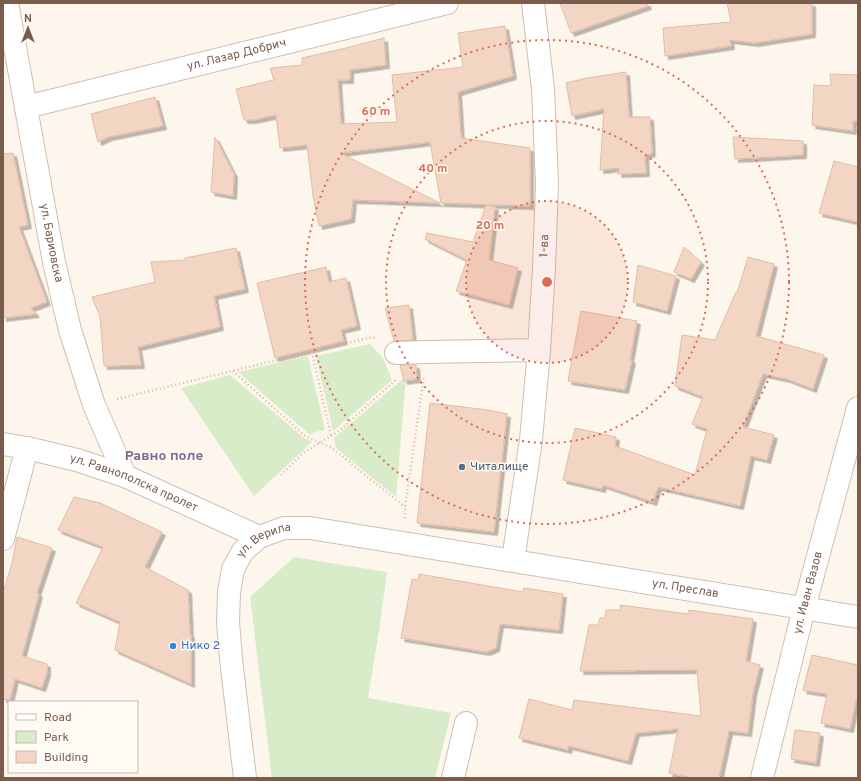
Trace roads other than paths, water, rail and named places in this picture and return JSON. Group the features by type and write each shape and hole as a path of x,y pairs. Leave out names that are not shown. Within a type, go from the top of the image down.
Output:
{"street":[{"name":"ул. Бариовска","path":"7,3 54,262 70,330 94,405 125,476"},
{"name":"ул. Лазар Добрич","path":"26,107 447,3"},
{"name":"1-ва","path":"513,560 532,440 544,268 547,182 543,89 533,3"},
{"path":"396,353 539,350"},
{"name":"ул. Иван Вазов","path":"762,778 804,608 858,408"},
{"name":"ул. Равнополска пролет","path":"3,444 28,448 77,460 125,476 259,536"},
{"path":"3,539 28,448"},
{"name":"ул. Верила","path":"245,778 231,659 228,622 229,592 233,569 243,551 259,536 284,528 310,528 513,560"},
{"name":"ул. Преслав","path":"513,560 858,617"},
{"path":"452,778 466,723"}],"place":[{"name":"Читалище","path":"462,467"},
{"name":"Нико 2","path":"173,646"}],"district":[{"name":"Равно поле","path":"164,456"}]}
